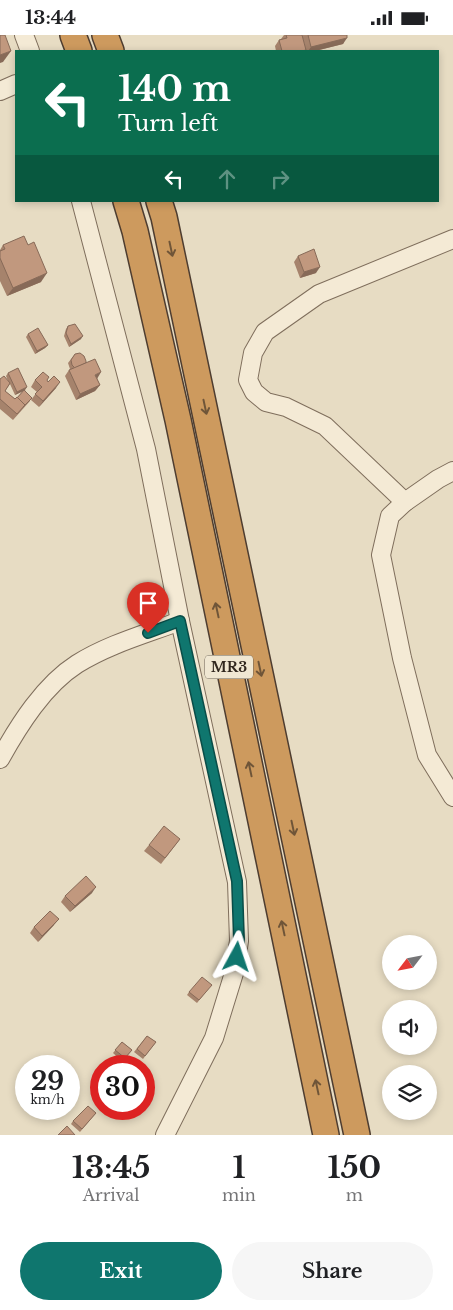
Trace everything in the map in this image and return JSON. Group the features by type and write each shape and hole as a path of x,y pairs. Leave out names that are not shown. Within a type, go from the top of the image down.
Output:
{"highway":[{"path":"73,35 79,50"},
{"path":"105,35 111,50"},
{"name":"MR3","path":"126,202 135,231 178,420 326,1135"},
{"name":"MR3","path":"160,202 204,401 357,1135"}],"street":[{"path":"24,35 30,50"},
{"path":"0,91 15,84"},
{"path":"81,202 146,449 180,621 237,881 239,941 234,973 214,1038 166,1135"},
{"path":"405,502 325,426 286,407 266,402 254,392 248,380 253,353 265,332 319,294 453,239"},
{"path":"453,471 405,502 390,516 381,555 402,658 427,755 453,797"},
{"path":"0,759 19,725 53,684 76,664 116,645 180,621"}],"building":[{"path":"0,35 5,35 11,51 0,55"},
{"path":"286,35 302,35 306,50 282,50 279,40 287,38"},
{"path":"308,35 347,35 347,38 311,47"},
{"path":"24,236 28,245 34,242 47,273 13,288 0,258 0,251 5,249 3,245"},
{"path":"314,249 320,267 304,272 298,256"},
{"path":"75,324 83,336 71,344 66,333 68,326"},
{"path":"38,328 48,345 37,351 28,334"},
{"path":"80,353 84,356 86,363 75,368 71,360 75,354"},
{"path":"95,359 101,372 95,375 100,385 80,394 69,370"},
{"path":"18,368 27,387 17,392 8,373"},
{"path":"43,372 49,377 48,382 54,376 60,382 43,401 35,394 42,387 35,380"},
{"path":"4,376 10,383 5,391 15,399 17,397 25,405 17,414 0,399 0,379"},
{"path":"24,390 32,398 25,405 17,397"},
{"path":"164,826 180,839 165,858 149,845"},
{"path":"86,876 96,887 75,906 65,896"},
{"path":"50,911 59,919 42,936 34,927"},
{"path":"202,977 212,985 199,1000 189,992"},
{"path":"147,1036 156,1042 146,1055 137,1049"},
{"path":"122,1042 132,1050 128,1055 121,1055 115,1050"},
{"path":"88,1106 90,1108 90,1120 82,1129 73,1121 80,1120 80,1114"},
{"path":"67,1126 75,1135 58,1135"}],"route":[{"path":"148,633 180,621 237,881 239,941 237,957"}]}
